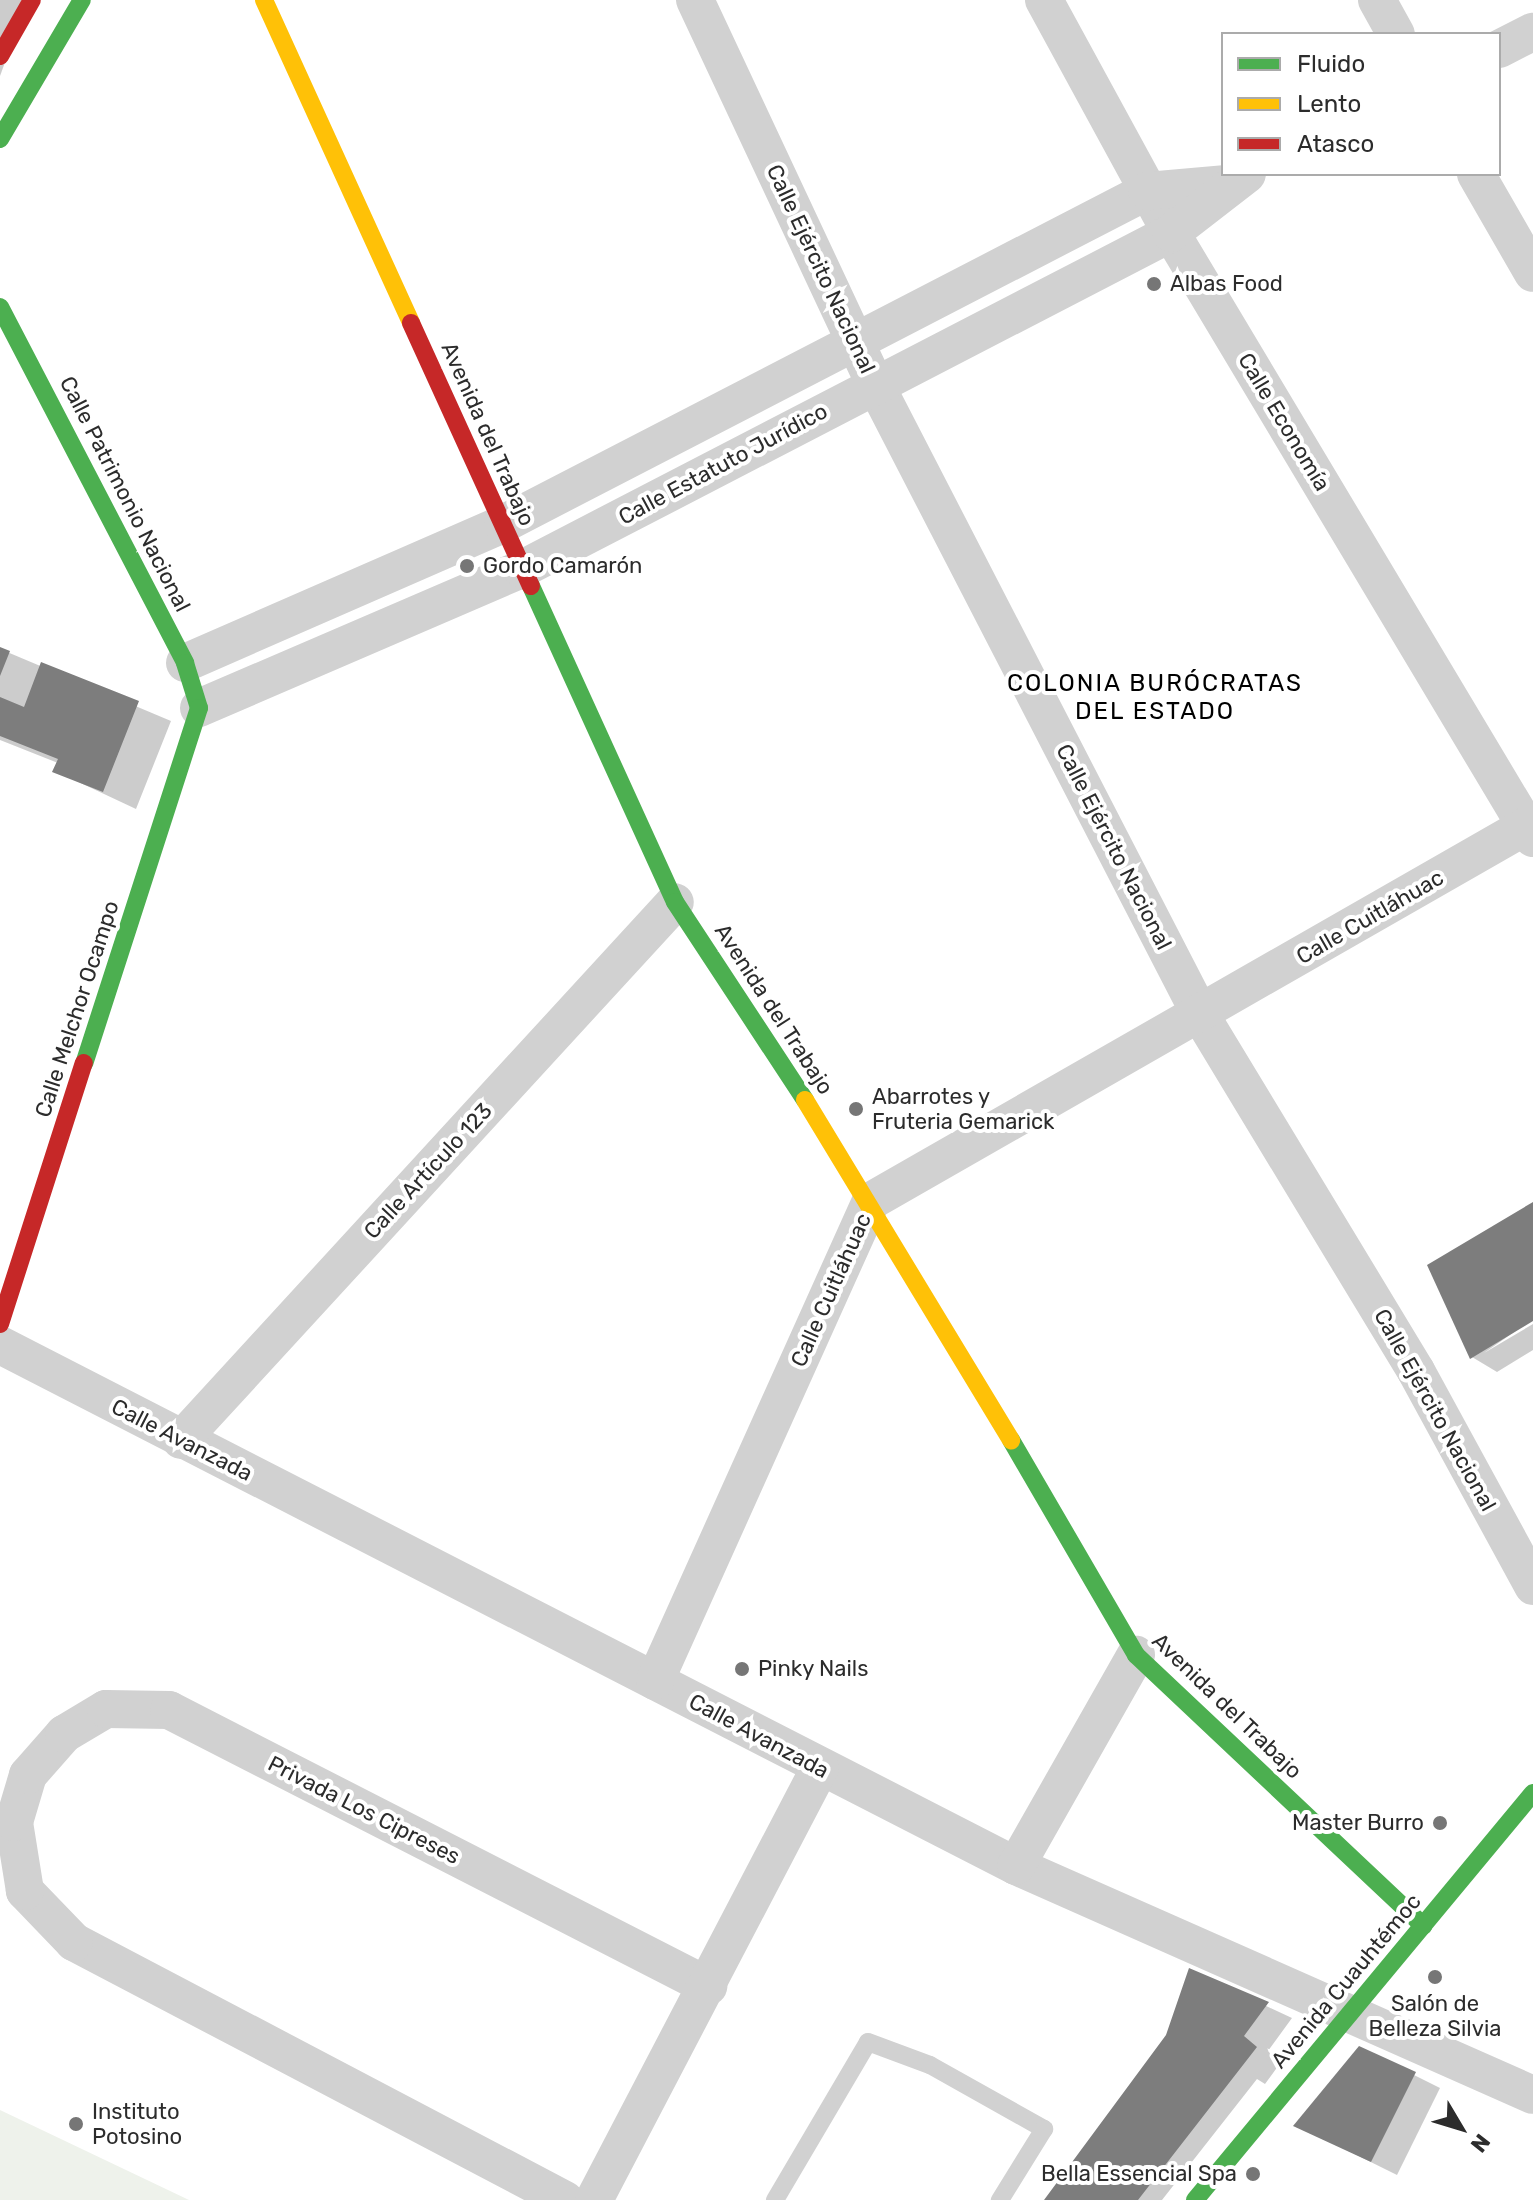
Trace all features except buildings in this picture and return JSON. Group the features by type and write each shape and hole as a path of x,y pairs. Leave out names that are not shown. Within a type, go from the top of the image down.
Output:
{"street":[{"path":"0,56 32,0"},
{"path":"0,139 82,0"},
{"name":"Avenida del Trabajo","path":"264,0 675,902 871,1201 1136,1655 1424,1926"},
{"name":"Calle Ejército Nacional","path":"695,0 875,384 1201,1016 1416,1371 1533,1586"},
{"name":"Calle Economía","path":"1044,0 1171,233 1531,829"},
{"path":"1377,0 1395,32"},
{"path":"1501,48 1533,32"},
{"path":"1477,176 1533,273"},
{"name":"Calle Estatuto Jurídico","path":"185,663 503,524 1147,191 1237,179"},
{"name":"Calle Estatuto Jurídico","path":"199,708 522,569 1171,233 1237,179"},
{"name":"Calle Patrimonio Nacional","path":"0,307 185,663 199,708"},
{"name":"Calle Melchor Ocampo","path":"0,1324 199,708"},
{"name":"Calle Cuitláhuac","path":"655,1681 871,1201 1531,829"},
{"name":"Calle Artículo 123","path":"181,1440 675,902"},
{"name":"Calle Avanzada","path":"0,1345 1016,1866 1533,2095"},
{"path":"1016,1866 1136,1655"},
{"name":"Privada Los Cipreses","path":"565,2200 74,1942 25,1891 14,1822 14,1770 106,1709 169,1710 708,1986"},
{"path":"594,2200 820,1768"},
{"name":"Avenida Cuauhtémoc","path":"1195,2200 1533,1793"}],"lane":[{"path":"775,2200 868,2042 930,2065 1044,2129 1000,2200"}],"shaded area":[{"path":"0,2110 189,2200 0,2200"}],"traffic: fast":[{"path":"0,139 82,0"},
{"path":"0,307 185,663 199,708 84,1063"},
{"path":"531,586 675,902 805,1100"},
{"path":"1011,1440 1136,1655 1424,1926"},
{"path":"1195,2200 1533,1793"}],"traffic: slow":[{"path":"264,0 411,323"},
{"path":"805,1100 1011,1440"}],"traffic: jam":[{"path":"0,56 32,0"},
{"path":"411,323 531,586"},
{"path":"0,1324 84,1063"}],"place":[{"name":"Albas Food","path":"1154,284"},
{"name":"Gordo Camarón","path":"467,566"},
{"name":"Abarrotes y Fruteria Gemarick","path":"856,1109"},
{"name":"Pinky Nails","path":"742,1669"},
{"name":"Master Burro","path":"1440,1823"},
{"name":"Salón de Belleza Silvia","path":"1435,1977"},
{"name":"Instituto Potosino","path":"76,2124"},
{"name":"Bella Essencial Spa","path":"1253,2174"}],"district":[{"name":"COLONIA BURÓCRATAS DEL ESTADO","path":"1155,698"}]}
